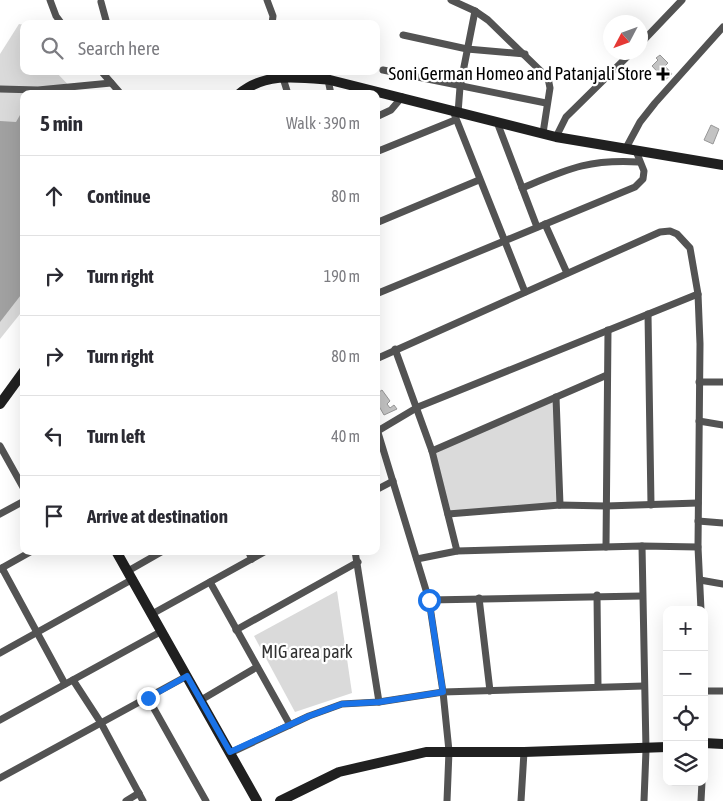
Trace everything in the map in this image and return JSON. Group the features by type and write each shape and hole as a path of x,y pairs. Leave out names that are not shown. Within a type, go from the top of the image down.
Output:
{"street":[{"path":"50,0 59,20"},
{"path":"267,0 273,16 272,20"},
{"path":"450,0 475,10 495,25 548,78 550,88 546,103 543,133"},
{"path":"648,36 682,0"},
{"path":"101,2 106,20"},
{"path":"475,10 455,115 479,180 525,292"},
{"path":"631,149 640,122 723,27"},
{"path":"403,36 467,49 525,54"},
{"path":"556,136 566,117 624,60"},
{"path":"383,70 546,103"},
{"path":"106,75 118,90"},
{"path":"246,90 264,76 328,80 372,90"},
{"path":"283,78 287,90"},
{"path":"328,80 331,90"},
{"path":"0,89 38,90 111,82"},
{"path":"380,92 402,97 455,115 497,122 556,136 723,165"},
{"path":"380,115 391,110 402,97"},
{"path":"380,150 455,115"},
{"path":"497,122 537,228"},
{"path":"380,292 635,187 644,179 644,171 631,149"},
{"path":"522,188 586,163 611,160 640,162"},
{"path":"380,221 479,180"},
{"path":"545,224 567,273"},
{"path":"380,357 660,232 670,231 684,240 690,248 698,294 698,547 701,606"},
{"path":"380,428 418,407 698,294"},
{"path":"648,314 651,505"},
{"path":"606,547 608,330"},
{"path":"395,349 418,407 432,451 457,551"},
{"path":"432,451 607,375"},
{"path":"0,404 20,380"},
{"path":"699,382 723,382"},
{"path":"556,397 560,505"},
{"path":"699,421 723,425"},
{"path":"380,439 429,600 443,692 449,751 447,801"},
{"path":"0,446 20,482"},
{"path":"380,488 394,481"},
{"path":"0,514 20,503"},
{"path":"448,514 560,505 606,506 698,503"},
{"path":"698,521 723,523"},
{"path":"417,559 457,551 642,546 698,547"},
{"path":"642,546 646,750 644,801"},
{"path":"25,555 1,569 65,684"},
{"path":"118,555 258,801"},
{"path":"0,653 130,575 158,555"},
{"path":"250,555 252,559"},
{"path":"152,614 259,555"},
{"path":"356,555 379,702"},
{"path":"236,630 358,562"},
{"path":"700,580 723,584"},
{"path":"210,582 290,725"},
{"path":"597,596 598,686"},
{"path":"429,600 642,596"},
{"path":"479,598 490,691"},
{"path":"0,720 162,631"},
{"path":"201,700 257,667"},
{"path":"0,778 187,676"},
{"path":"73,680 101,723 143,801"},
{"path":"230,752 342,704 379,702 443,692 644,686"},
{"path":"708,691 723,691"},
{"path":"148,698 206,801"},
{"path":"708,743 723,744"},
{"path":"280,801 339,772 426,752 646,750 663,748"},
{"path":"521,801 524,752"},
{"path":"701,801 702,786"},
{"path":"126,801 139,793"}],"green space":[{"path":"20,24 20,75 59,75 73,90 20,90 20,314 0,339 0,54"},
{"path":"556,397 560,505 448,514 432,451"},
{"name":"MIG area park","path":"337,591 352,693 295,712 254,636"}],"shaded area":[{"path":"20,115 20,296 0,322 0,121 16,122"}],"building":[{"path":"660,55 668,63 665,66 672,74 665,80 652,66"},
{"path":"711,125 719,129 713,144 704,140"},
{"path":"382,390 390,401 387,404 390,408 394,405 397,409 384,415 380,408 380,391"}],"place":[{"name":"Soni German Homeo and Patanjali Store","path":"663,74"}],"route":[{"path":"148,698 187,676 230,752 309,716 342,704 379,702 443,692 429,600"}]}
